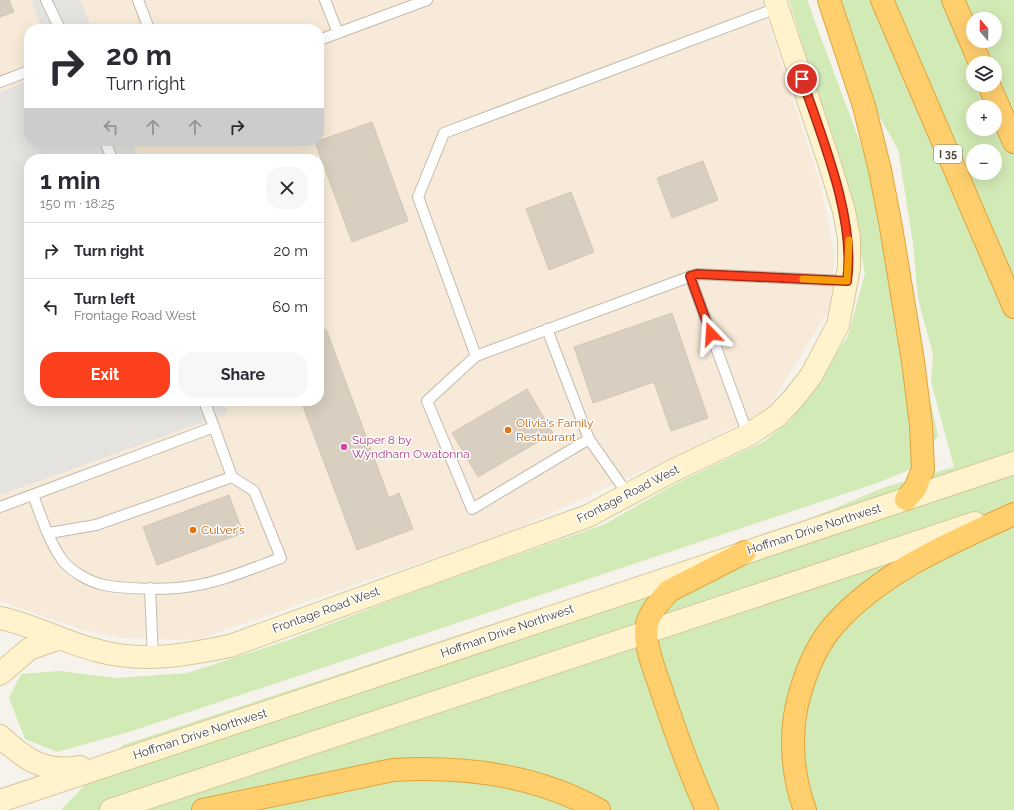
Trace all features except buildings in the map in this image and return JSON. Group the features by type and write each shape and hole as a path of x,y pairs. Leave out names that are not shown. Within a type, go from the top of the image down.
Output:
{"highway":[{"path":"829,0 864,106 880,170 892,227 913,362 921,425 923,469 915,489 906,499"},
{"name":"I 35","path":"882,0 1014,307"},
{"path":"953,0 977,56"},
{"path":"992,92 1014,142"},
{"path":"805,810 796,774 793,743 795,712 804,681 816,652 834,625 860,600 898,571 946,545 1014,514"},
{"path":"707,810 693,780 678,738 653,664 646,632 650,617 660,601 669,591 745,552"},
{"path":"203,810 393,770 424,768 478,771 531,782 579,798 600,810"}],"main road":[{"name":"Frontage Road West","path":"0,618 16,621 98,651 129,657 153,657 195,653 230,646 588,516 629,496 670,472 748,435 776,416 793,399 811,376 838,325 847,281 848,238 844,211 811,106 776,4"},
{"name":"Hoffman Drive Northwest","path":"0,801 1014,463"},
{"path":"111,810 1014,511"},
{"path":"0,674 29,649 60,638"},
{"path":"0,736 17,752 31,761 46,767 64,770 124,759"}],"lane":[{"path":"46,0 58,24"},
{"path":"138,0 147,24"},
{"path":"325,0 338,33"},
{"path":"324,38 427,0"},
{"path":"476,356 418,197 444,134 776,4"},
{"path":"0,82 24,73"},
{"path":"589,439 472,509 426,401 476,356 697,274 847,281"},
{"path":"690,276 748,435"},
{"path":"547,329 589,439 629,496"},
{"path":"33,495 48,533 63,561 83,577 104,585 150,588 186,587 230,577 281,558 254,491 232,476 206,406"},
{"path":"0,508 214,428"},
{"path":"48,533 96,525 232,476"},
{"path":"150,588 153,657"}],"shaded area":[{"path":"0,0 761,0 820,183 835,256 829,310 767,410 686,451 514,530 196,640 125,638 86,631 0,601"},
{"path":"31,0 80,0 90,24 40,24"},
{"path":"24,83 24,146 134,146 136,154 24,154 24,406 226,406 228,413 0,495 0,92"}],"green space":[{"path":"789,0 807,0 874,180 909,304 938,436 909,470 877,483 129,732 57,752 25,739 9,698 21,674 60,671 116,678 187,673 286,641 424,588 605,524 675,484 763,442 790,421 848,336 865,273 847,189"},
{"path":"817,0 1014,0 1014,810 61,810 123,745 795,525 885,487 954,467 931,382 933,354 918,299 913,243 898,149 828,27"}],"slow traffic":[{"path":"803,279 847,281 849,268 849,240"}],"place":[{"name":"Olivia's Family Restaurant","path":"508,430"},
{"name":"Super 8 by Wyndham Owatonna","path":"344,447"},
{"name":"Culver's","path":"193,530"}],"route":[{"path":"711,334 690,276 697,274 847,281 849,268 848,238 844,211 802,79"}]}
